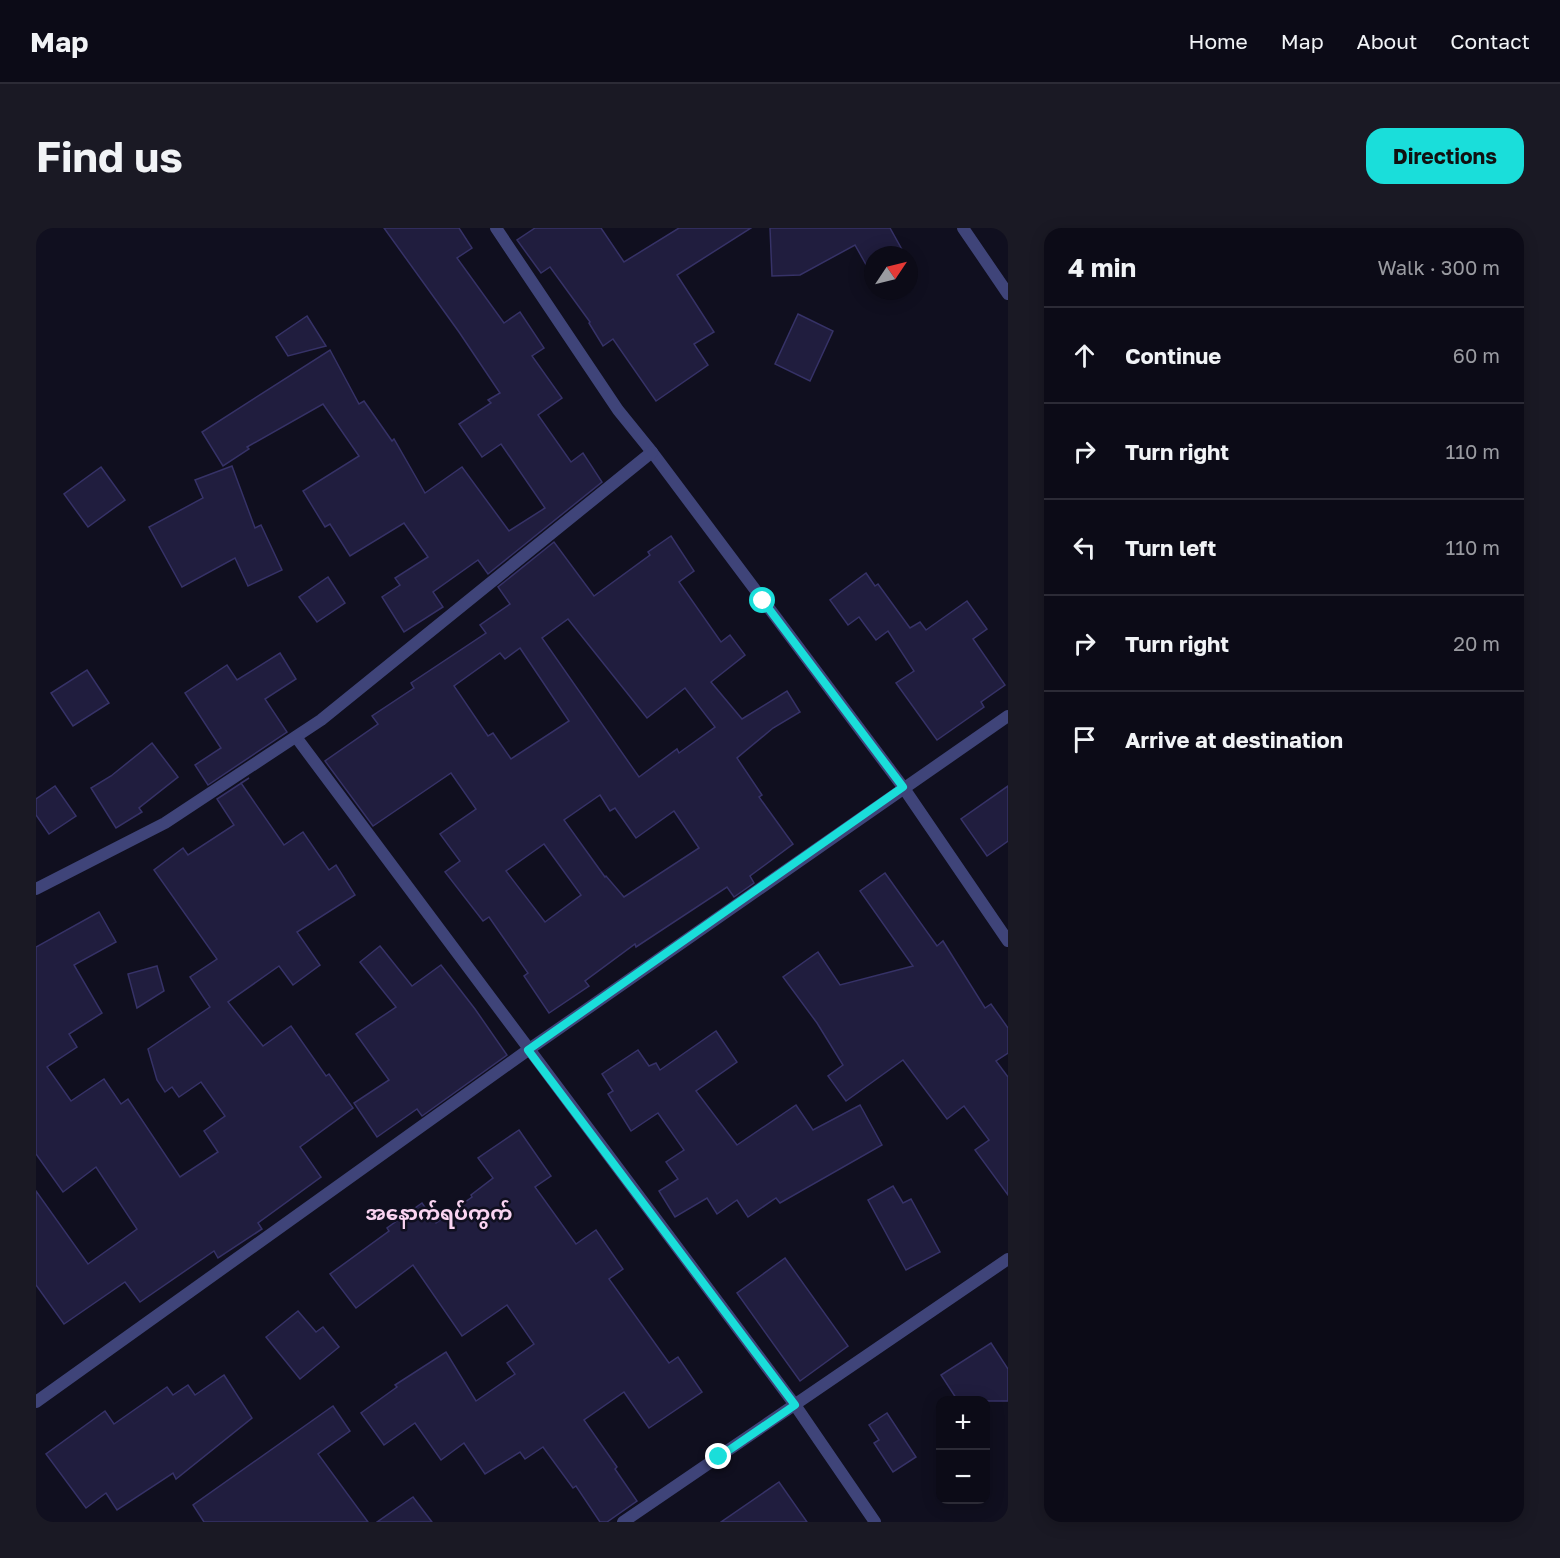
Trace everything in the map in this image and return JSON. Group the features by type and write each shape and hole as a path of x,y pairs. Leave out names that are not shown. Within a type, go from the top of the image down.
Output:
{"street":[{"path":"496,228 618,410 903,787 1008,941"},
{"path":"963,228 1008,294"},
{"path":"36,889 165,823 321,720 652,452"},
{"path":"36,1402 528,1050 1008,716"},
{"path":"296,736 795,1405 875,1522"},
{"path":"623,1522 1008,1259"}],"building":[{"path":"384,228 459,228 472,248 457,258 504,323 520,312 544,348 532,356 562,398 538,415 571,462 583,453 602,482 488,574 478,560 433,592 443,607 404,632 382,597 400,585 395,578 428,557 404,523 350,556 330,524 325,527 303,491 359,456 323,404 247,447 249,449 223,466 202,432 330,350 359,404 364,401 392,441 394,439 425,493 462,467 509,531 545,508 501,444 482,457 459,424 491,403 488,400 500,393"},
{"path":"535,228 601,228 624,262 679,228 751,228 677,275 714,332 694,344 708,365 656,401 613,339 603,346 590,322 550,267 541,273 517,240"},
{"path":"770,228 890,228 900,246 864,246 864,261 855,245 800,275 772,276"},
{"path":"798,314 833,331 810,381 775,364"},
{"path":"307,316 326,346 288,356 276,337"},
{"path":"232,466 255,528 261,525 282,570 248,586 235,558 182,587 149,527 203,498 195,480"},
{"path":"101,467 125,500 88,527 64,494"},
{"path":"671,536 694,571 679,582 721,642 730,635 745,655 711,682 742,719 787,691 800,712 773,728 737,758 762,795 759,797 793,844 750,876 754,883 734,897 727,887 636,947 635,944 585,981 589,986 549,1013 524,976 528,973 489,917 483,921 445,872 460,861 440,834 476,809 451,773 373,826 325,761 378,724 372,716 414,688 411,683 486,633 480,625 510,604 498,587 554,542 594,596 650,555 648,552","holes":["568,619 647,718 685,688 715,727 679,753 677,749 639,777 542,638","520,648 569,721 511,759 493,733 488,736 454,686 500,653 505,659","600,795 610,811 615,808 636,838 674,811 699,848 624,897 605,877 564,820","544,844 581,895 545,922 506,871"]},
{"path":"866,573 875,586 878,584 910,628 920,622 926,630 967,601 987,629 973,639 1005,685 981,702 984,707 937,740 896,683 914,671 888,631 876,640 859,617 848,625 830,600"},
{"path":"328,577 345,603 317,622 299,597"},
{"path":"280,653 296,679 265,699 287,732 208,785 195,765 221,748 185,693 227,665 237,680"},
{"path":"87,670 109,703 73,726 51,693"},
{"path":"152,743 178,777 139,808 142,812 116,828 91,788 111,776"},
{"path":"241,783 284,845 303,832 329,870 336,865 355,895 297,932 320,965 293,985 279,966 228,1002 263,1046 291,1026 326,1076 329,1074 353,1108 300,1147 321,1177 258,1223 262,1229 218,1258 214,1251 140,1302 125,1282 64,1324 36,1285 36,1191 88,1264 137,1229 96,1167 63,1192 36,1154 36,947 99,912 116,942 74,965 102,1013 69,1034 77,1047 47,1067 71,1101 104,1079 121,1104 128,1099 180,1177 218,1152 204,1131 225,1116 201,1082 179,1097 172,1087 165,1092 157,1080 148,1049 210,1007 190,977 217,959 154,870 183,848 188,855 234,825 217,799"},
{"path":"55,786 76,816 49,834 36,815 36,799"},
{"path":"1008,786 1008,841 987,856 961,819"},
{"path":"885,873 937,946 943,941 985,1008 991,1004 1008,1028 1008,1053 996,1061 1008,1077 1008,1195 975,1150 989,1140 964,1106 947,1119 903,1060 846,1101 828,1076 843,1065 817,1023 783,977 818,952 840,985 913,966 860,891"},
{"path":"380,946 412,986 441,965 507,1055 422,1116 417,1109 377,1137 354,1103 389,1080 356,1034 396,1007 360,962"},
{"path":"157,966 164,991 137,1008 128,974"},
{"path":"716,1031 737,1062 696,1091 737,1145 796,1105 813,1130 860,1105 882,1145 780,1203 776,1198 748,1217 737,1200 717,1214 707,1198 675,1217 659,1191 678,1179 666,1162 684,1150 658,1113 631,1131 608,1094 613,1091 602,1074 638,1050 649,1066 656,1063 660,1070"},
{"path":"519,1130 551,1176 535,1187 576,1244 596,1230 623,1269 609,1279 669,1363 678,1357 702,1392 649,1428 624,1392 584,1420 617,1467 615,1469 637,1501 607,1522 600,1522 576,1486 573,1488 543,1447 525,1459 520,1452 485,1474 464,1443 441,1460 415,1423 384,1445 361,1413 397,1387 395,1385 446,1352 476,1401 515,1374 507,1363 534,1344 507,1305 462,1336 413,1265 356,1308 330,1274 389,1231 387,1228 422,1203 436,1223 472,1197 471,1195 493,1178 478,1158"},
{"path":"893,1186 903,1203 911,1199 940,1252 906,1270 868,1200"},
{"path":"785,1258 848,1346 800,1381 737,1293"},
{"path":"298,1311 316,1332 323,1327 339,1347 300,1379 266,1337"},
{"path":"991,1343 1008,1369 1008,1401 990,1401 990,1396 955,1396 941,1375"},
{"path":"224,1375 252,1418 176,1479 173,1473 117,1510 106,1493 86,1508 46,1454 105,1411 114,1424 167,1387 173,1395 188,1385 195,1395"},
{"path":"333,1406 350,1431 318,1454 368,1522 204,1522 193,1505"},
{"path":"887,1413 916,1457 893,1472 874,1443 879,1440 869,1425"},
{"path":"779,1482 807,1522 721,1522"},
{"path":"413,1497 432,1522 377,1522"}],"district":[{"name":"အနောက်ရပ်ကွက်","path":"439,1212"}],"route":[{"path":"719,1457 795,1405 528,1050 903,787 763,601"}]}
